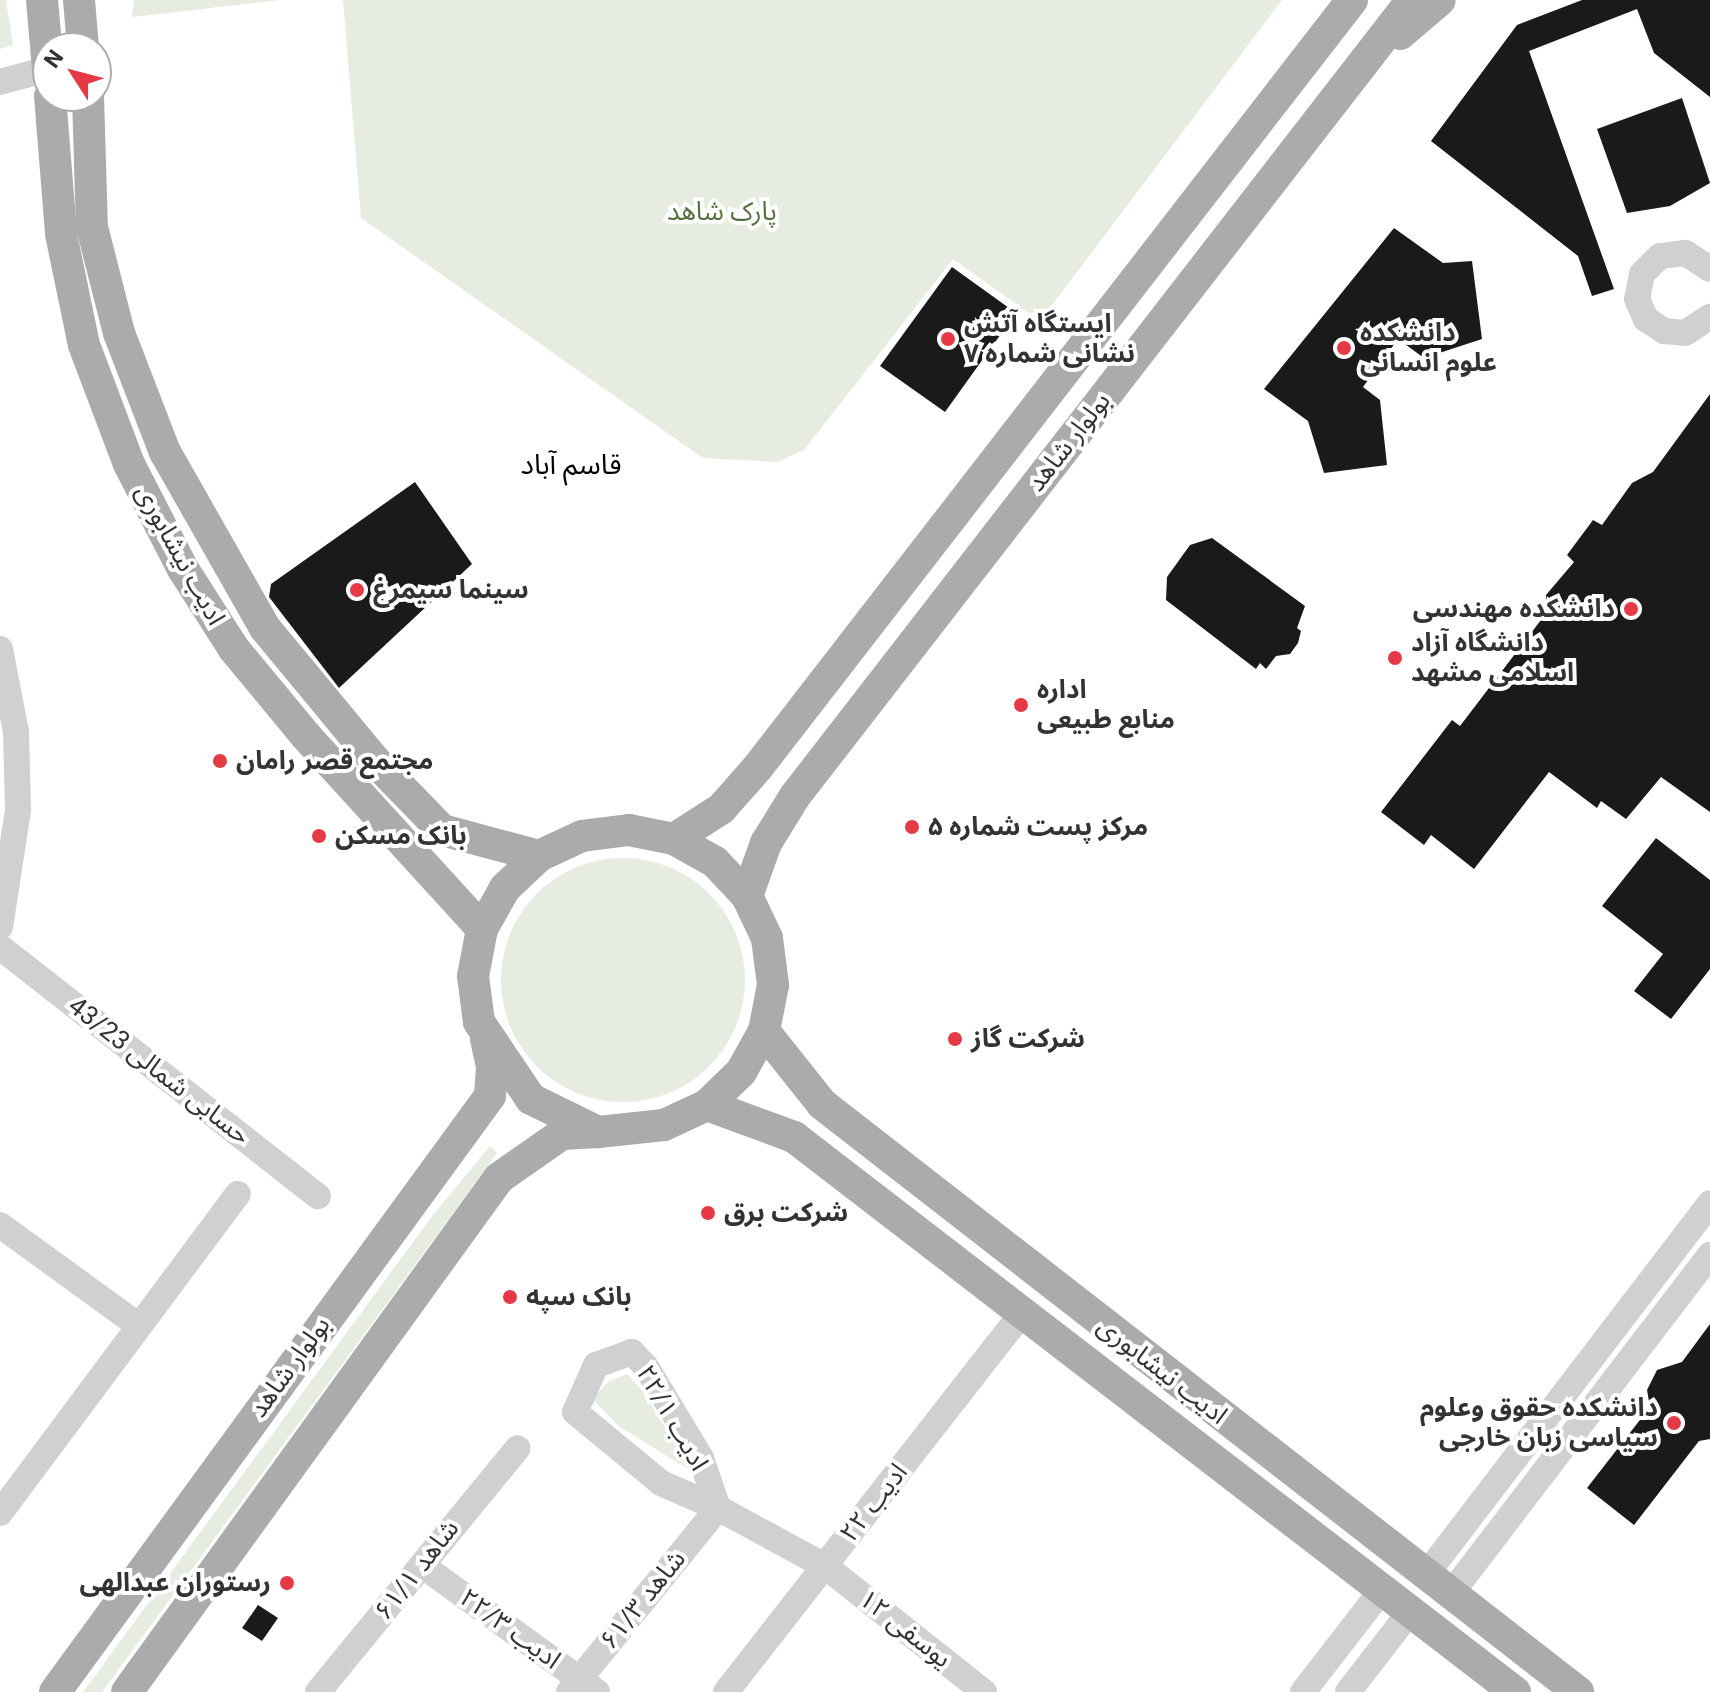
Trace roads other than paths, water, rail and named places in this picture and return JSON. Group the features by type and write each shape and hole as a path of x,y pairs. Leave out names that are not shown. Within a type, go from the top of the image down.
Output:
{"main road":[{"path":"42,0 45,32"},
{"path":"79,0 82,32"},
{"path":"1293,77 1324,0"},
{"name":"بولوار شاهد","path":"674,839 721,809 758,767 1352,0"},
{"name":"بولوار شاهد","path":"747,896 766,843 795,796 1412,0"},
{"path":"1358,69 1440,0"},
{"name":"ادیب نیشابوری","path":"51,112 61,234 84,345 129,464 183,569 234,649 306,736 482,929"},
{"name":"ادیب نیشابوری","path":"88,112 92,227 119,333 165,452 265,628 375,761 442,830 539,856"},
{"name":"بولوار شاهد","path":"55,1692 490,1096 492,1067 473,976 482,929 505,888 539,856 582,836 629,830 674,839 715,862 747,896 767,938 773,985 764,1031 741,1072 707,1105 664,1125 598,1132"},
{"name":"ادیب نیشابوری","path":"764,1031 822,1104 1578,1692"},
{"path":"484,1032 531,1099 598,1132"},
{"name":"ادیب نیشابوری","path":"707,1105 794,1137 1515,1692"},
{"path":"127,1692 487,1192 541,1145 562,1134 598,1132"}],"street":[{"path":"0,82 32,73"},
{"path":"1710,269 1698,257 1673,252 1649,264 1637,287 1640,310 1664,331 1685,333 1710,317"},
{"path":"0,927 18,810 3,656"},
{"name":"حسابی شمالی 43/23","path":"0,947 318,1196"},
{"path":"0,1513 238,1194"},
{"path":"1425,1576 1710,1203"},
{"path":"0,1225 139,1326"},
{"path":"1450,1595 1710,1255"},
{"name":"ادیب ۲۲","path":"726,1692 1022,1313"},
{"name":"ادیب ۲۲/۱","path":"718,1508 701,1458 646,1367 632,1352 596,1365 575,1412 661,1483 718,1508 825,1566"},
{"name":"شاهد ۶۱/۱","path":"318,1692 518,1448"},
{"name":"شاهد ۶۱/۳","path":"582,1688 718,1508"},
{"name":"ادیب ۲۲/۳","path":"423,1566 582,1688"},
{"name":"یوسفی ۱۲","path":"825,1566 984,1692"},
{"path":"1303,1692 1381,1591"},
{"path":"1348,1692 1409,1613"}],"place":[{"name":"ایستگاه آتش نشانی شماره ۷","path":"948,339"},
{"name":"دانشکده علوم انسانی","path":"1344,348"},
{"name":"سینما سیمرغ","path":"357,590"},
{"name":"دانشکده مهندسی","path":"1631,609"},
{"name":"دانشگاه آزاد اسلامی مشهد","path":"1395,658"},
{"name":"اداره منابع طبیعی","path":"1021,705"},
{"name":"مجتمع قصر رامان","path":"220,761"},
{"name":"مرکز پست شماره ۵","path":"912,827"},
{"name":"بانک مسکن","path":"319,836"},
{"name":"شرکت گاز","path":"955,1039"},
{"name":"شرکت برق","path":"708,1213"},
{"name":"بانک سپه","path":"510,1297"},
{"name":"دانشکده حقوق وعلوم سیاسی زبان خارجی","path":"1674,1423"},
{"name":"رستوران عبدالهی","path":"287,1583"}],"district":[{"name":"قاسم آباد","path":"571,465"}],"park label":[{"name":"پارک شاهد","path":"722,212"}]}
